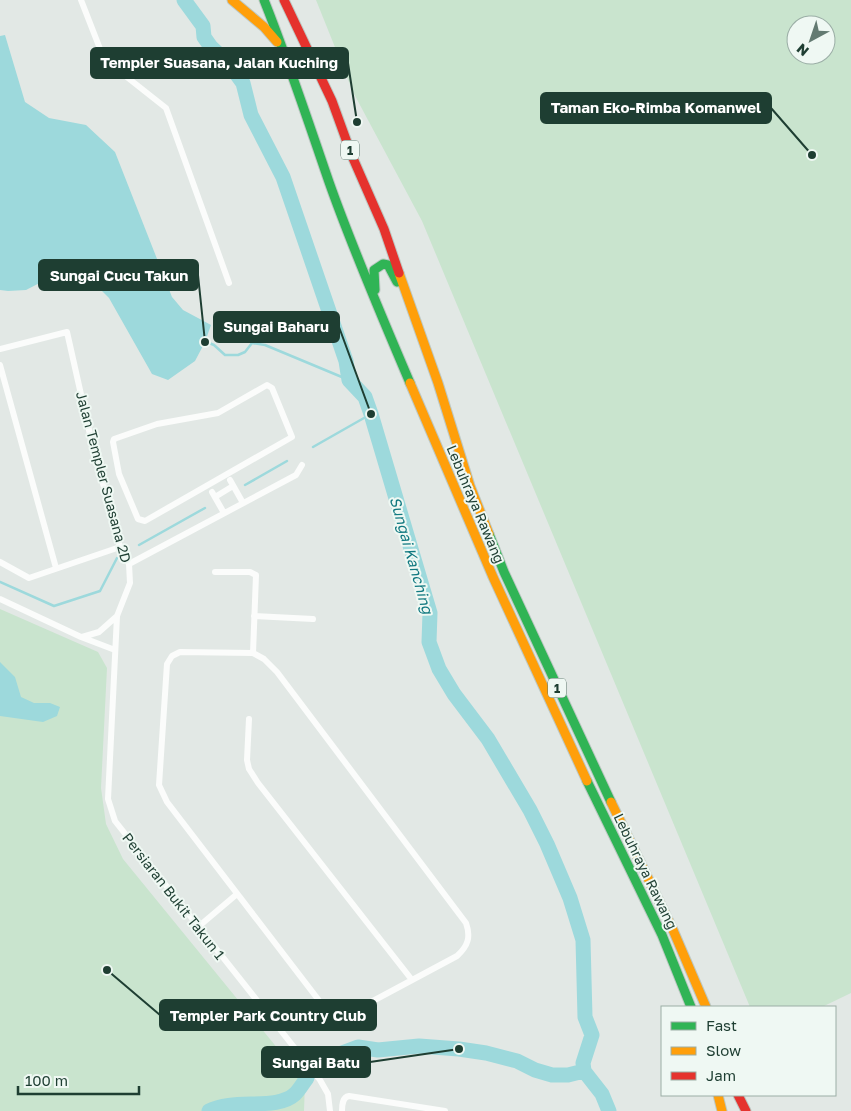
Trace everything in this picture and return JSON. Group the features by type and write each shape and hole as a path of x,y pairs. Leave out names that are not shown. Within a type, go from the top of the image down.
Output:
{"main road":[{"path":"232,0 264,27 284,50"},
{"name":"Lebuhraya Rawang","path":"264,0 284,50 330,184 377,305 492,577 585,777 662,935 691,1006"},
{"name":"Lebuhraya Rawang","path":"284,0 332,101 352,156 384,229 411,302 470,486 500,564 596,772 673,930 706,1006"},
{"path":"377,305 374,270 383,264 388,266 411,302"},
{"path":"718,1096 722,1111"},
{"path":"738,1096 744,1111"}],"street":[{"path":"81,0 104,59 166,108 229,283"},
{"name":"Jalan Templer Suasana 2D","path":"0,349 67,332 91,439 120,547 129,564 130,583 117,616 115,650"},
{"path":"0,365 56,568"},
{"path":"267,385 272,388 292,437 145,521 138,519 119,474 113,442 117,437 157,424 218,413 267,385"},
{"path":"129,564 296,474 302,465"},
{"path":"224,513 214,494 232,483 243,503"},
{"path":"0,562 29,578 120,547"},
{"path":"216,572 250,572 256,575 253,653"},
{"path":"0,600 81,637 115,650"},
{"path":"81,637 99,632 117,616"},
{"path":"254,616 313,619"},
{"name":"Persiaran Bukit Takun 1","path":"115,650 108,799 115,821 320,1080 328,1094 330,1111"},
{"path":"180,652 253,653 264,659 277,672 466,923 469,931 468,942 465,949 457,956 345,1016 335,1016 327,1011 237,894 167,802 159,785 167,664 172,656 180,652"},
{"path":"249,719 247,760 249,770 412,980"},
{"path":"198,927 237,894"},
{"path":"342,1111 344,1099 349,1096 423,1109 446,1111"}],"green space":[{"path":"316,0 851,0 851,993 824,1006 750,1006 422,221 353,92"},
{"path":"0,609 98,652 107,668 101,788 106,824 123,859 305,1082 304,1111 0,1111"}],"water":[{"path":"5,35 25,102 49,118 86,125 115,152 172,297 183,310 211,325 195,361 168,380 152,374 109,298 89,278 61,272 26,290 0,290 0,36"},
{"path":"0,662 15,677 21,697 34,703 50,703 60,707 57,716 43,722 0,716"}],"waterway":[{"name":"Sungai Kanching","path":"184,0 203,26 204,37 211,47 230,65 243,83 251,115 283,177 346,361 349,380 365,397 371,414 430,613 429,642 439,669 454,694 488,739 530,810 570,898 583,940 585,1017 592,1035 583,1063 584,1071 602,1094 609,1111"},
{"path":"202,340 214,345 225,355 238,355 245,352 252,343 265,345 349,380"},
{"path":"313,447 371,414"},
{"path":"245,485 287,461"},
{"path":"139,545 205,508"},
{"path":"0,582 54,606 100,591 117,558"},
{"path":"321,1067 342,1053 358,1047 378,1050 419,1046 486,1053 517,1061 535,1070 552,1075 568,1075 584,1071"},
{"path":"209,1111 230,1105 277,1102 287,1099 295,1094 307,1078"}],"traffic: fast":[{"path":"264,0 348,233 410,383"},
{"path":"375,290 374,270 383,264 388,265 397,282"},
{"path":"489,534 504,572 611,802"},
{"path":"587,781 662,935 691,1006"}],"traffic: slow":[{"path":"232,0 264,27 277,42"},
{"path":"399,273 438,383 470,486 489,534"},
{"path":"410,383 493,577 587,781"},
{"path":"611,802 673,930 706,1006"},
{"path":"718,1096 722,1111"}],"traffic: jam":[{"path":"284,0 332,101 352,156 384,229 399,273"},
{"path":"738,1096 746,1111"}],"place":[{"name":"Templer Suasana, Jalan Kuching","path":"357,122"},
{"name":"Taman Eko-Rimba Komanwel","path":"812,155"},
{"name":"Sungai Cucu Takun","path":"205,342"},
{"name":"Sungai Baharu","path":"371,414"},
{"name":"Templer Park Country Club","path":"107,970"},
{"name":"Sungai Batu","path":"459,1049"}]}
